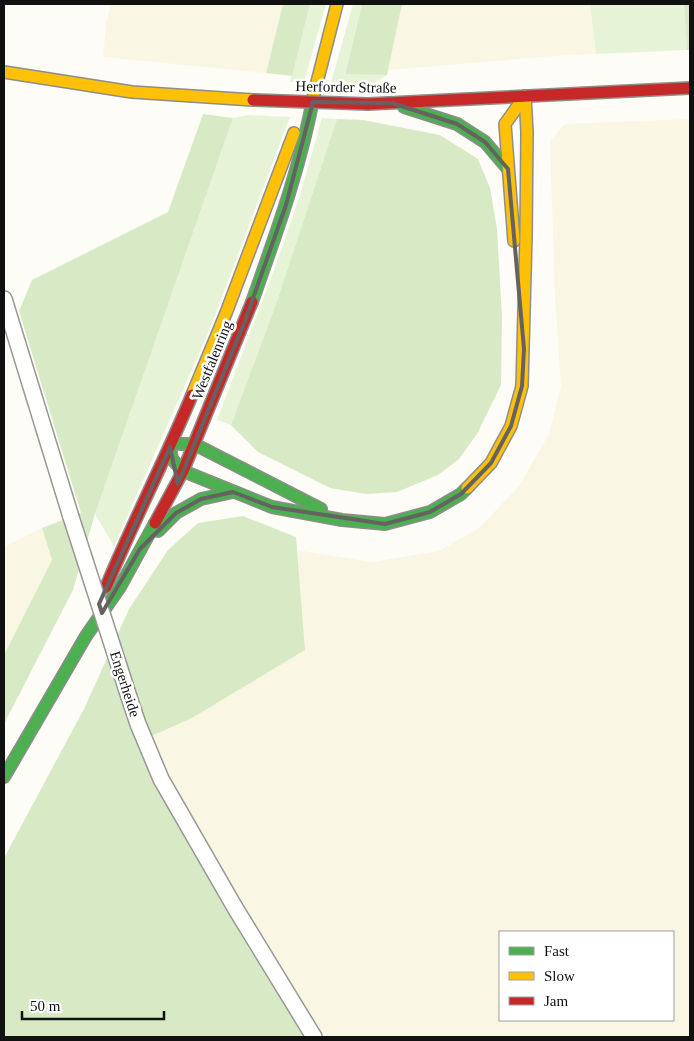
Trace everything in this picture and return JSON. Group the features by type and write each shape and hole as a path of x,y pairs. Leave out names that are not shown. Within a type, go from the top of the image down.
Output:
{"main road":[{"name":"Westfalenring","path":"4,777 86,636 120,587 183,471 245,321 286,205 308,128 318,75 337,4"},
{"name":"Herforder Straße","path":"4,72 132,92 253,100 368,104 690,88"},
{"name":"Westfalenring","path":"86,636 125,542 170,447 226,313 318,75"},
{"path":"342,520 194,444 184,443 170,447 172,459 183,471 272,507 342,520 385,524 430,512 461,494 491,463 511,426 522,386 527,132 525,96"},
{"path":"524,348 505,124 525,96"},
{"path":"392,103 457,124 485,142 508,170"},
{"path":"140,549 176,513 201,498 233,492"}],"street":[{"name":"Engerheide","path":"4,299 129,697 161,779 234,906 314,1037"}],"highlighted area":[{"path":"313,102 392,103 457,124 485,142 508,169 524,349 522,386 511,426 491,463 461,494 430,512 385,524 272,507 233,492 201,499 176,513 140,549 102,613 99,604 170,447 178,484 245,321 286,205"}],"shaded area":[{"path":"111,4 283,4 266,73 103,57 106,23"},
{"path":"402,4 590,4 596,54 388,70"},
{"path":"690,119 690,1037 306,1037 145,739 192,718 304,650 297,550 371,562 439,551 479,528 519,486 549,434 561,387 555,297 550,141 565,124"},
{"path":"42,528 52,560 4,655 4,547"}],"green space":[{"path":"283,4 310,4 292,76 266,73"},
{"path":"310,4 326,4 304,82 290,82"},
{"path":"353,4 362,4 345,73 387,75 373,84 331,83"},
{"path":"362,4 402,4 387,75 345,74"},
{"path":"590,4 684,4 687,50 596,54"},
{"path":"684,4 690,4 690,50 687,50"},
{"path":"203,114 233,118 95,514 73,590 4,724 4,655 52,560 42,528 81,513 19,311 32,280 168,212"},
{"path":"248,115 290,117 209,331 114,546 95,514 233,118"},
{"path":"322,118 337,119 277,301 231,425 217,420 274,270 300,195"},
{"path":"337,119 363,120 440,135 478,159 490,188 497,229 502,317 501,385 477,434 459,459 438,475 397,492 366,494 330,488 258,452 231,425 277,301"},
{"path":"243,516 296,537 305,650 192,718 145,739 306,1037 4,1037 4,858 85,707 129,609 168,550 198,523"}],"traffic: fast":[{"path":"252,302 295,174 314,94"},
{"path":"404,107 457,124 485,142 508,169"},
{"path":"180,444 194,444 321,509"},
{"path":"170,447 172,459 183,471 272,507 342,520 385,524 430,512 461,494 467,488"},
{"path":"158,531 176,513 201,499 233,492"},
{"path":"4,777 86,636 120,587 155,523"}],"traffic: slow":[{"path":"314,94 337,4"},
{"path":"4,72 132,92 253,100"},
{"path":"514,241 505,124 525,96"},
{"path":"467,488 491,463 511,426 522,386 526,236 527,132 525,96"},
{"path":"192,395 226,313 294,133"}],"traffic: jam":[{"path":"368,104 690,88"},
{"path":"253,100 368,104"},
{"path":"155,523 183,471 252,302"},
{"path":"106,587 192,395"}]}
